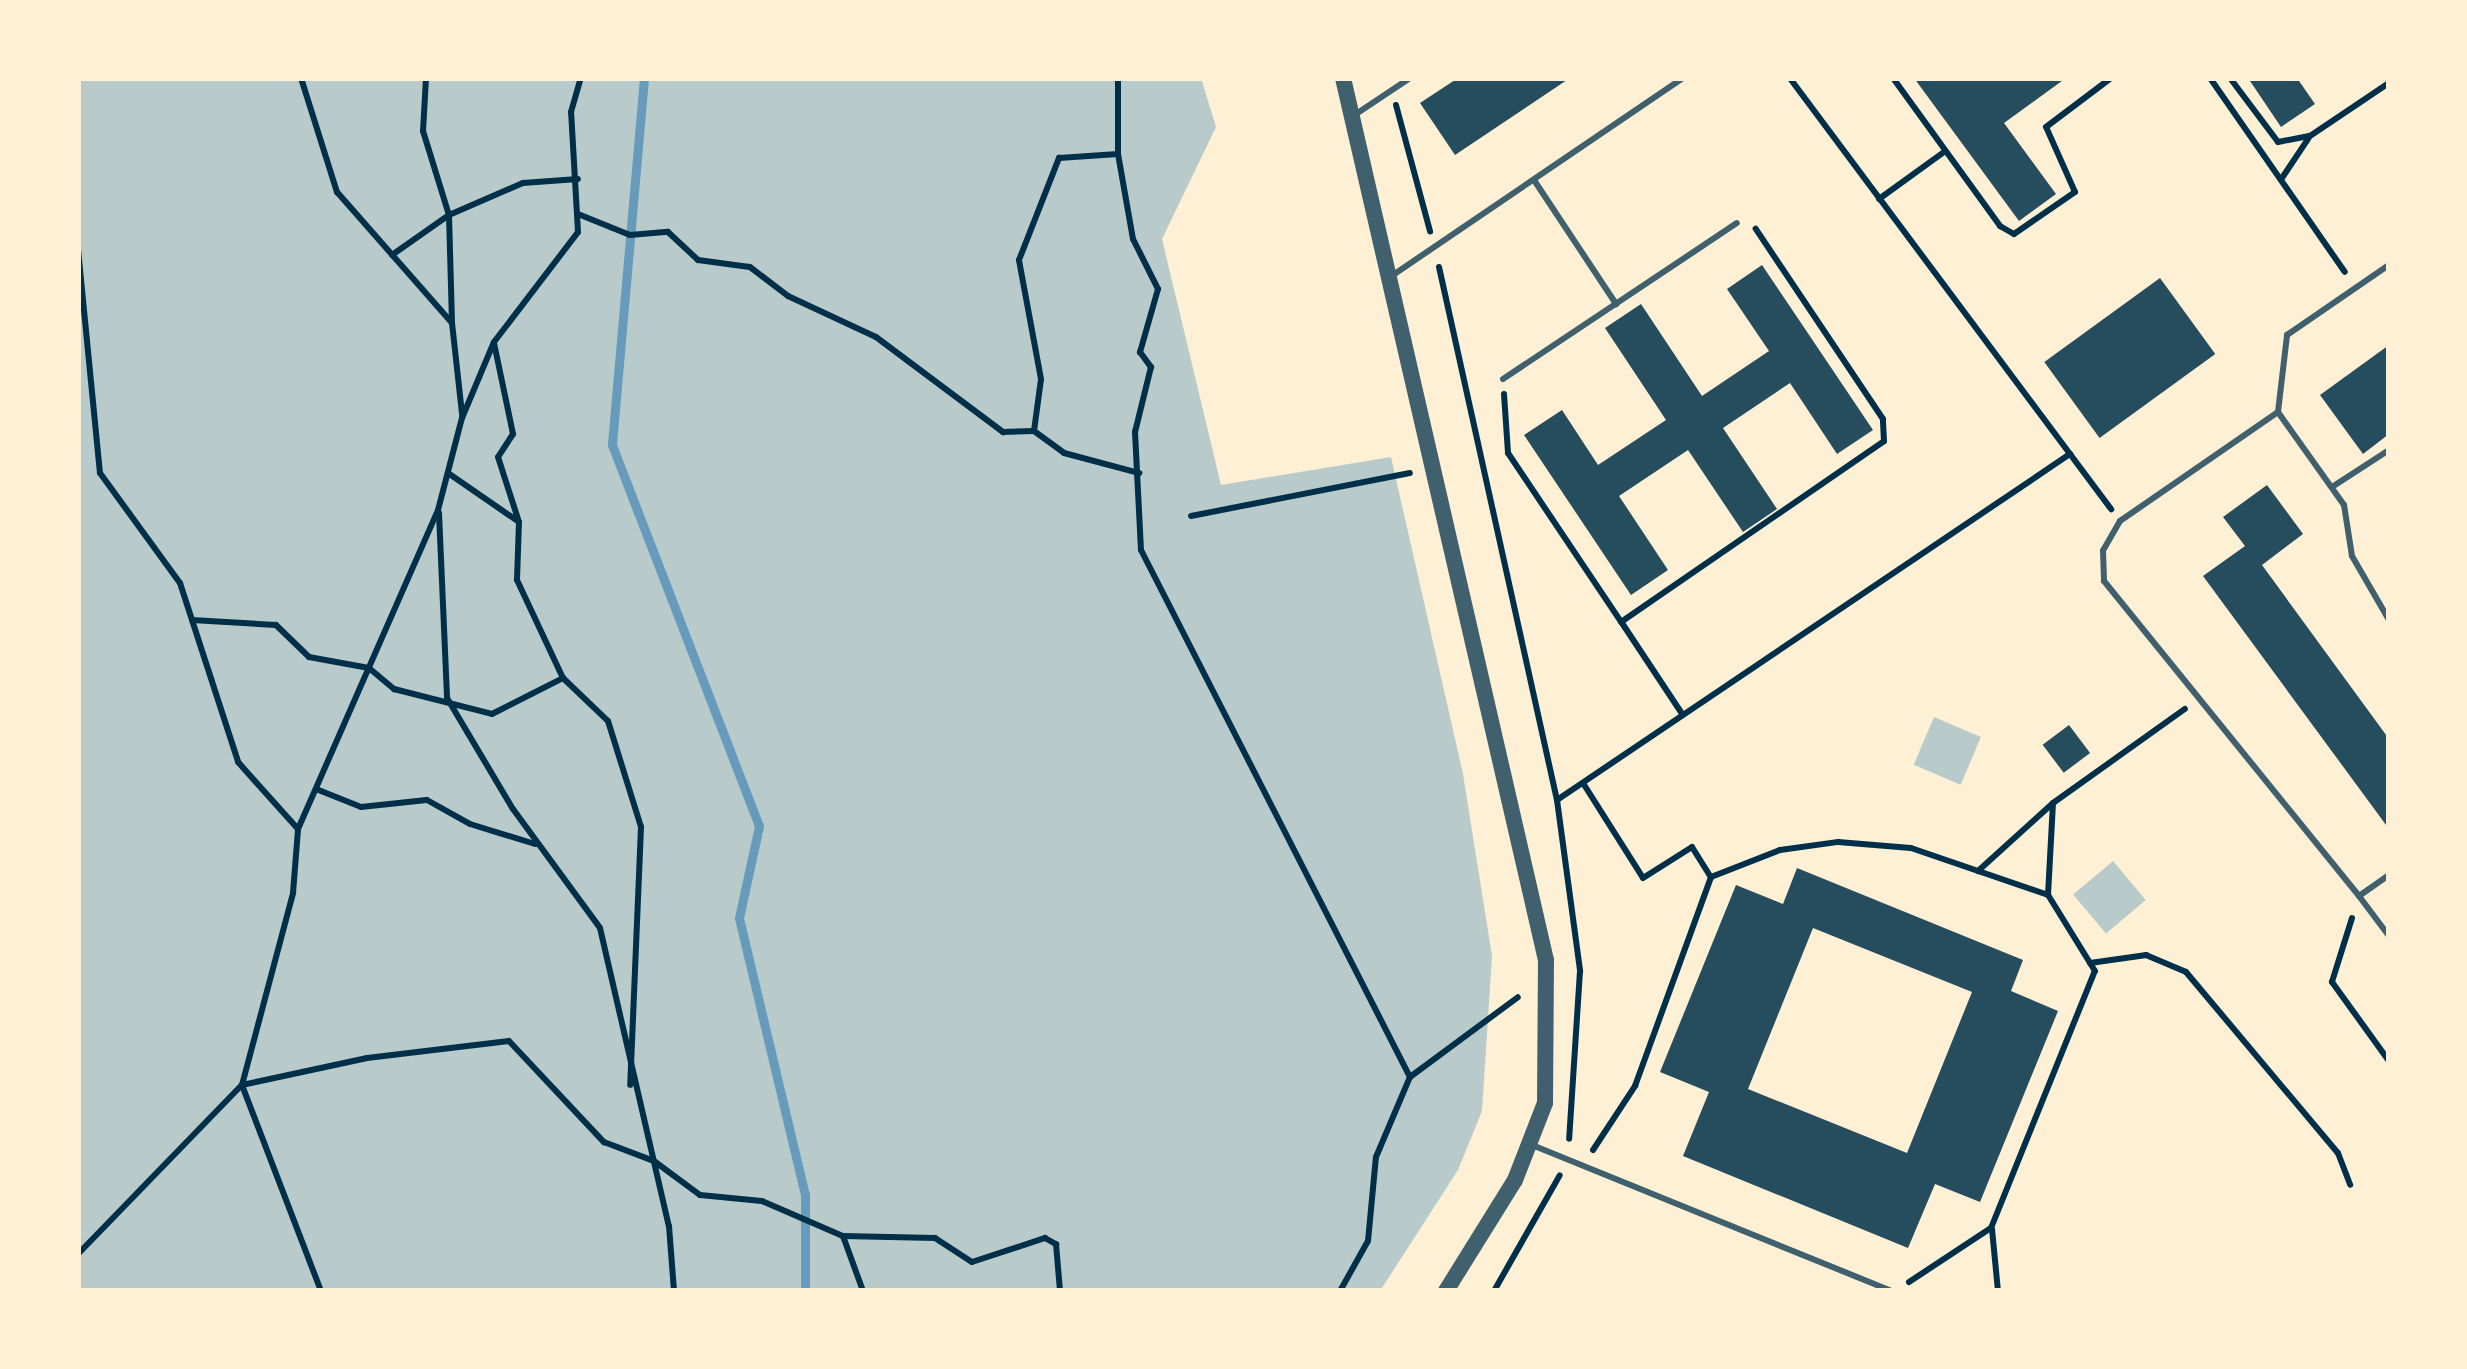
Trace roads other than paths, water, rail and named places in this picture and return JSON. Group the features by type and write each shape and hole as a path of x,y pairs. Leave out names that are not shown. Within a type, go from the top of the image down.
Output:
{"street":[{"path":"1343,78 1393,275 1546,960 1545,1103 1529,1144 1446,1291"}],"lane":[{"path":"1352,116 1410,78"},
{"path":"1393,275 1683,78"},
{"path":"1534,180 1616,304"},
{"path":"1503,379 1737,223"},
{"path":"2389,265 2288,335 2278,412 2344,505 2352,556 2389,620"},
{"path":"2278,412 2120,521 2103,551 2104,581 2389,936"},
{"path":"2332,487 2389,450"},
{"path":"2359,896 2389,875"},
{"path":"1529,1144 1893,1291"}],"waterway":[{"path":"644,78 612,445 759,826 739,918 805,1194 805,1291"}]}
